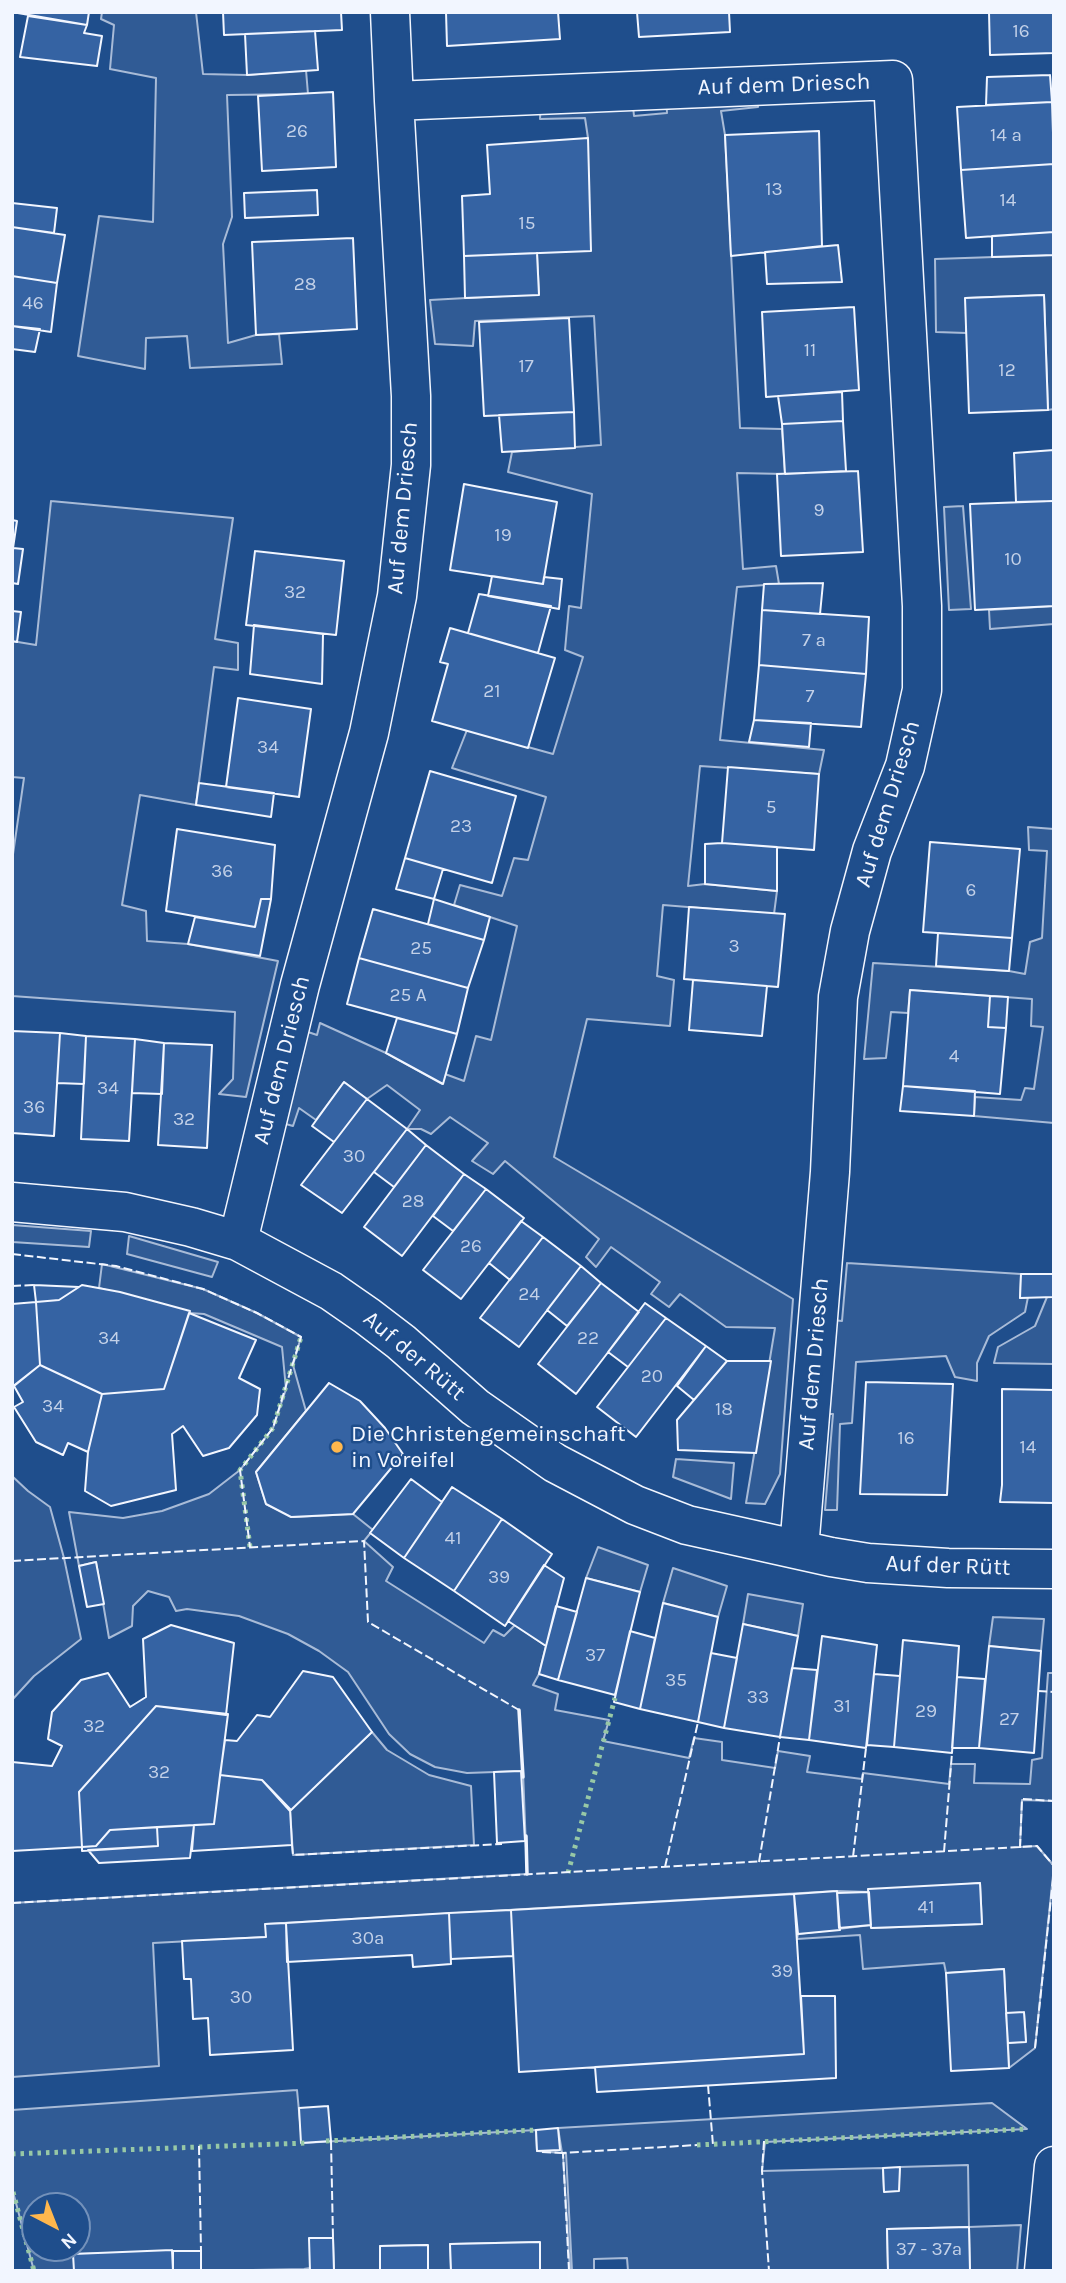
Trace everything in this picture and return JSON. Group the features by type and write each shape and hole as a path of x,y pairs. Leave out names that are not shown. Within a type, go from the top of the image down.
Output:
{"street":[{"path":"390,12 394,101"},
{"name":"Auf dem Driesch","path":"238,1241 300,985 369,733 397,596 411,466 411,396 394,101 893,80 922,606 922,690 905,766 872,851 853,918 838,997 830,1172 799,1549"},
{"name":"Auf der Rütt","path":"12,1202 125,1212 238,1241 321,1286 367,1316 475,1407 555,1463 635,1505 687,1525 868,1563 948,1568 1054,1569"},
{"path":"1044,2271 1054,2166"}],"shaded area":[{"path":"102,12 196,12 203,74 247,75 306,70 308,94 227,95 232,217 223,244 228,343 256,335 279,334 282,364 190,368 187,336 146,338 145,369 78,356 99,216 153,222 156,78 110,69 114,25 101,19"},
{"path":"757,91 758,107 721,111 725,135 740,428 782,429 785,474 737,473 743,569 776,566 779,584 737,587 720,740 824,750 819,774 700,766 688,886 705,884 777,891 774,914 663,905 657,976 674,980 670,1026 587,1019 554,1157 793,1299 780,1474 765,1504 746,1503 775,1328 726,1327 680,1294 669,1307 651,1294 660,1282 611,1247 596,1267 586,1257 599,1239 505,1161 493,1174 472,1161 488,1143 450,1117 431,1134 421,1129 407,1129 420,1110 387,1085 367,1099 344,1082 316,1120 299,1108 293,1126 271,1120 296,1028 317,1035 320,1023 386,1053 442,1084 445,1074 464,1081 476,1036 491,1040 517,926 454,905 460,885 502,896 514,858 528,860 546,797 452,768 467,730 553,754 583,657 565,650 569,606 581,608 592,494 508,472 512,452 601,445 594,316 475,321 473,346 435,344 430,300 539,294 537,253 588,138 585,118 540,119 541,101 632,96 634,116 667,113 666,96"},
{"path":"1054,255 1054,409 1048,410 1044,295 966,298 966,333 936,332 935,259"},
{"path":"51,501 233,518 215,639 238,643 238,670 214,667 196,805 140,795 122,905 146,911 147,941 188,944 278,961 246,1097 219,1094 233,1079 235,1012 12,996 12,861 24,778 12,777 12,641 36,645"},
{"path":"963,506 971,609 949,610 944,507"},
{"path":"1054,606 1054,624 990,629 989,610"},
{"path":"1028,827 1054,829 1054,1123 974,1116 975,1097 1021,1100 1025,1088 1034,1089 1043,1027 1031,1026 1032,999 910,990 908,1013 891,1012 886,1058 864,1059 873,963 1025,974 1030,942 1042,938 1047,851 1029,850"},
{"path":"12,1225 91,1231 89,1247 12,1242"},
{"path":"129,1236 218,1262 212,1277 127,1254"},
{"path":"847,1263 1021,1274 1020,1298 1028,1297 1025,1312 989,1336 977,1363 977,1381 955,1377 946,1356 856,1362 852,1423 840,1424 837,1510 825,1510 833,1414 817,1414 824,1319 842,1321"},
{"path":"102,1264 203,1289 257,1313 301,1337 293,1365 306,1411 256,1472 266,1504 294,1517 353,1514 373,1530 364,1541 393,1567 386,1581 484,1643 493,1630 504,1636 515,1625 546,1646 539,1674 533,1685 558,1694 555,1710 609,1720 603,1741 689,1758 694,1738 722,1742 722,1760 775,1768 778,1751 810,1756 807,1772 862,1779 863,1773 949,1784 951,1764 975,1764 974,1783 1030,1784 1032,1760 1042,1758 1048,1673 1054,1673 1054,1801 1022,1800 1020,1847 1037,1846 1054,1866 1035,2048 1009,2068 1008,2043 1026,2041 1024,2013 1006,2013 1004,1969 946,1973 944,1963 863,1969 860,1935 797,1939 798,1934 871,1925 872,1928 982,1924 980,1883 869,1892 837,1891 266,1924 266,1937 153,1943 159,2066 12,2077 12,1903 527,1874 523,1771 467,1773 435,1767 410,1754 389,1734 348,1672 319,1651 288,1634 239,1616 187,1609 176,1611 169,1597 148,1591 133,1606 132,1626 109,1638 96,1562 79,1566 69,1512 123,1518 162,1511 209,1494 240,1470 273,1428 286,1389 282,1347 204,1314 189,1313 99,1288"},
{"path":"1047,1297 1054,1297 1054,1364 994,1363 998,1347 1035,1326"},
{"path":"676,1459 734,1463 731,1499 673,1477"},
{"path":"12,1476 50,1507 81,1639 34,1676 12,1700"},
{"path":"598,1547 648,1565 640,1592 586,1578"},
{"path":"673,1568 727,1586 718,1617 663,1603"},
{"path":"748,1594 803,1604 798,1636 743,1624"},
{"path":"993,1617 1044,1619 1041,1651 989,1646"},
{"path":"372,1732 387,1750 429,1775 471,1786 474,1845 293,1855 290,1809"},
{"path":"297,2090 302,2143 536,2130 537,2151 562,2153 558,2128 992,2103 1027,2129 765,2142 762,2171 883,2168 884,2191 898,2191 900,2167 968,2165 969,2227 887,2229 888,2271 628,2271 627,2258 594,2259 594,2271 572,2271 566,2153 563,2154 570,2271 540,2271 539,2242 450,2244 451,2271 428,2271 427,2245 380,2246 380,2271 334,2271 333,2238 310,2239 310,2268 201,2271 200,2251 91,2254 91,2192 21,2192 21,2222 12,2188 12,2110"},
{"path":"1021,2225 1017,2271 970,2271 969,2227"},
{"path":"32,2262 74,2262 74,2271 34,2271"}],"building":[{"path":"12,12 89,12 87,25"},
{"path":"223,12 341,12 342,30 224,35"},
{"path":"446,12 558,12 560,39 447,46"},
{"path":"637,12 729,12 730,32 639,37"},
{"path":"989,12 1054,12 1054,53 990,55"},
{"path":"28,16 87,25 84,33 102,36 97,66 20,57"},
{"path":"315,31 318,70 247,75 245,34"},
{"path":"1050,75 1052,102 986,105 987,77"},
{"path":"333,92 336,167 262,171 258,96"},
{"path":"1052,102 1054,164 961,170 957,107"},
{"path":"819,131 822,246 731,256 725,135"},
{"path":"588,138 591,251 464,256 462,196 490,194 487,145"},
{"path":"1054,164 1054,232 966,238 961,170"},
{"path":"317,190 318,215 245,218 244,193"},
{"path":"12,203 57,208 54,233 12,227"},
{"path":"12,227 65,235 57,283 12,276"},
{"path":"1054,232 1054,255 992,257 992,236"},
{"path":"353,238 357,329 256,335 252,242"},
{"path":"838,245 842,282 767,284 765,252"},
{"path":"537,253 539,295 465,298 464,256"},
{"path":"12,276 57,283 51,332 12,326"},
{"path":"1044,295 1048,410 969,413 965,298"},
{"path":"854,307 859,390 766,397 762,312"},
{"path":"569,318 574,412 484,416 479,322"},
{"path":"12,326 40,329 35,352 12,349"},
{"path":"842,392 843,421 782,424 778,396"},
{"path":"574,412 575,448 502,452 499,415"},
{"path":"843,421 846,471 785,474 782,424"},
{"path":"1054,450 1054,501 1016,502 1014,453"},
{"path":"858,471 863,552 781,556 777,474"},
{"path":"464,484 557,502 543,584 450,570"},
{"path":"1053,501 1054,606 975,610 970,504"},
{"path":"12,520 17,521 13,548 23,549 18,584 12,583"},
{"path":"255,551 344,561 336,635 246,625"},
{"path":"492,576 543,584 544,577 562,579 559,609 488,596"},
{"path":"823,583 820,614 762,610 764,584"},
{"path":"479,594 551,606 538,653 468,633"},
{"path":"762,610 869,617 866,674 759,665"},
{"path":"12,611 21,612 17,642 12,641"},
{"path":"254,625 323,634 322,684 250,674"},
{"path":"450,628 555,658 528,748 432,721 448,664 440,662"},
{"path":"759,665 866,674 861,727 754,720"},
{"path":"238,698 311,709 299,797 226,787"},
{"path":"754,720 811,723 809,747 749,742"},
{"path":"728,767 819,774 814,850 722,843"},
{"path":"430,771 516,796 492,883 405,858"},
{"path":"199,783 274,793 271,817 196,805"},
{"path":"177,829 275,845 271,899 261,899 255,927 166,911"},
{"path":"930,842 1020,849 1012,938 923,932"},
{"path":"705,844 777,847 777,891 705,884"},
{"path":"405,858 443,869 434,899 396,889"},
{"path":"261,899 271,899 260,956 188,944 195,917 255,927"},
{"path":"434,899 490,917 484,940 428,924"},
{"path":"689,907 785,914 778,987 684,979"},
{"path":"373,909 484,940 468,988 359,958"},
{"path":"938,933 1012,938 1009,971 936,966"},
{"path":"359,958 468,988 457,1034 347,1004"},
{"path":"693,980 767,986 762,1036 689,1030"},
{"path":"910,990 990,996 988,1027 1006,1028 1000,1094 903,1086"},
{"path":"990,996 1008,997 1006,1028 988,1027"},
{"path":"397,1018 457,1034 443,1084 386,1053"},
{"path":"12,1031 60,1033 54,1136 12,1133"},
{"path":"60,1033 86,1036 84,1084 57,1083"},
{"path":"86,1036 135,1039 129,1141 81,1139"},
{"path":"135,1039 164,1043 162,1094 132,1093"},
{"path":"164,1043 212,1045 207,1148 158,1145"},
{"path":"344,1082 367,1099 334,1142 312,1126"},
{"path":"903,1086 975,1091 974,1116 900,1111"},
{"path":"367,1099 407,1129 342,1213 301,1185"},
{"path":"407,1129 426,1145 394,1187 374,1172"},
{"path":"426,1145 464,1174 402,1256 364,1227"},
{"path":"464,1174 486,1189 453,1231 433,1216"},
{"path":"486,1189 524,1218 461,1299 423,1270"},
{"path":"521,1221 543,1237 510,1280 489,1263"},
{"path":"543,1237 581,1266 519,1347 480,1318"},
{"path":"581,1266 601,1283 567,1326 547,1310"},
{"path":"1021,1274 1054,1274 1054,1297 1020,1298"},
{"path":"601,1283 639,1312 576,1394 538,1364"},
{"path":"34,1285 79,1287 59,1300 36,1302"},
{"path":"82,1285 190,1311 164,1389 102,1394 40,1365 36,1302 59,1300"},
{"path":"36,1302 40,1365 12,1387 12,1304"},
{"path":"645,1303 666,1318 628,1367 608,1352"},
{"path":"189,1313 256,1340 239,1378 260,1389 257,1415 229,1448 203,1456 183,1426 172,1434 176,1490 111,1506 85,1491 88,1452 102,1394 164,1389"},
{"path":"666,1318 706,1346 636,1437 597,1407"},
{"path":"706,1346 727,1361 694,1400 677,1386"},
{"path":"727,1361 771,1361 756,1453 678,1450 677,1420"},
{"path":"40,1365 102,1394 88,1452 68,1443 63,1455 36,1442 14,1407 23,1402 14,1386"},
{"path":"866,1382 953,1384 947,1495 860,1494"},
{"name":"Die Christengemeinschaft in Voreifel","path":"329,1383 360,1401 385,1428 403,1454 353,1514 291,1517 266,1504 256,1472"},
{"path":"1002,1389 1054,1390 1054,1503 1000,1502"},
{"path":"411,1479 442,1502 404,1558 370,1533"},
{"path":"452,1487 502,1519 454,1591 404,1558"},
{"path":"502,1519 552,1554 505,1626 454,1591"},
{"path":"96,1562 104,1604 87,1607 79,1566"},
{"path":"544,1565 564,1578 546,1646 508,1621"},
{"path":"586,1578 640,1592 615,1695 558,1680"},
{"path":"663,1603 718,1617 698,1722 640,1709"},
{"path":"556,1606 577,1612 558,1680 539,1674"},
{"path":"743,1624 798,1636 780,1737 724,1728"},
{"path":"171,1625 234,1643 226,1715 156,1706 79,1792 82,1847 12,1851 12,1762 52,1766 62,1746 48,1739 52,1712 81,1680 108,1673 130,1707 146,1697 143,1639"},
{"path":"630,1631 655,1638 640,1709 614,1702"},
{"path":"822,1636 877,1645 866,1748 809,1740"},
{"path":"903,1640 959,1646 952,1753 894,1747"},
{"path":"989,1646 1041,1651 1034,1753 979,1748"},
{"path":"711,1653 737,1658 724,1728 698,1722"},
{"path":"792,1668 817,1670 809,1740 780,1737"},
{"path":"303,1671 333,1677 372,1732 290,1811 262,1780 220,1775 225,1740 237,1741 257,1715 270,1717"},
{"path":"874,1674 900,1676 894,1747 867,1745"},
{"path":"957,1677 985,1679 979,1748 952,1748"},
{"path":"156,1706 228,1714 214,1824 110,1830 96,1846 82,1847 79,1792"},
{"path":"521,1771 525,1841 497,1843 494,1772"},
{"path":"220,1775 262,1780 290,1809 292,1845 192,1851 194,1825 214,1824"},
{"path":"194,1825 190,1858 99,1863 88,1850 158,1846 157,1827"},
{"path":"157,1827 158,1846 82,1851 82,1847 96,1846 110,1830"},
{"path":"980,1883 982,1924 871,1928 868,1889"},
{"path":"837,1891 840,1930 798,1934 794,1894"},
{"path":"869,1892 871,1925 839,1928 837,1893"},
{"path":"794,1894 804,2054 519,2072 511,1910"},
{"path":"511,1910 513,1956 451,1959 449,1913"},
{"path":"449,1913 451,1964 413,1967 412,1955 287,1962 286,1923"},
{"path":"286,1923 293,2050 210,2055 208,2018 193,2019 191,1979 184,1979 182,1941 266,1937 265,1924"},
{"path":"1004,1969 1009,2068 951,2071 946,1973"},
{"path":"801,1996 835,1996 836,2078 597,2092 595,2067 804,2054"},
{"path":"1024,2012 1026,2042 1008,2043 1006,2013"},
{"path":"328,2106 331,2141 301,2143 299,2108"},
{"path":"558,2128 560,2150 537,2151 536,2130"},
{"path":"900,2167 899,2191 884,2192 883,2168"},
{"path":"969,2227 970,2271 888,2271 887,2229"},
{"path":"309,2238 333,2238 334,2271 310,2271"},
{"path":"540,2242 540,2271 451,2271 450,2244"},
{"path":"428,2245 428,2271 380,2271 380,2246"},
{"path":"172,2250 173,2271 74,2271 73,2262 91,2262 91,2253"},
{"path":"173,2251 201,2251 201,2271 173,2271"}],"hedge":[{"path":"250,1547 240,1470 273,1428 301,1337"},
{"path":"568,1873 615,1698"},
{"path":"697,2145 1027,2129"},
{"path":"326,2141 536,2130"},
{"path":"12,2154 306,2143"},
{"path":"13,2192 34,2271"}],"fence":[{"path":"12,1254 116,1266 203,1289 257,1313 301,1337 273,1428 240,1470 250,1547"},
{"path":"12,1286 34,1285"},
{"path":"12,1561 364,1541 368,1622 519,1710"},
{"path":"1038,1691 1054,1692"},
{"path":"665,1867 698,1722"},
{"path":"759,1862 780,1737"},
{"path":"853,1857 866,1748"},
{"path":"944,1852 952,1753"},
{"path":"1020,1848 1022,1799 1054,1801"},
{"path":"292,1845 293,1855 502,1844"},
{"path":"12,1903 1037,1846 1054,1866"},
{"path":"1035,2048 1054,1870"},
{"path":"708,2085 713,2145"},
{"path":"331,2141 333,2238"},
{"path":"764,2141 762,2171 769,2271"},
{"path":"569,2271 563,2153 697,2145"},
{"path":"199,2146 201,2251"},
{"path":"542,2152 563,2153"}],"wall":[{"path":"519,1710 523,1777"},
{"path":"526,1836 527,1874"}],"place":[{"name":"Die Christengemeinschaft in Voreifel","path":"337,1447"}]}
